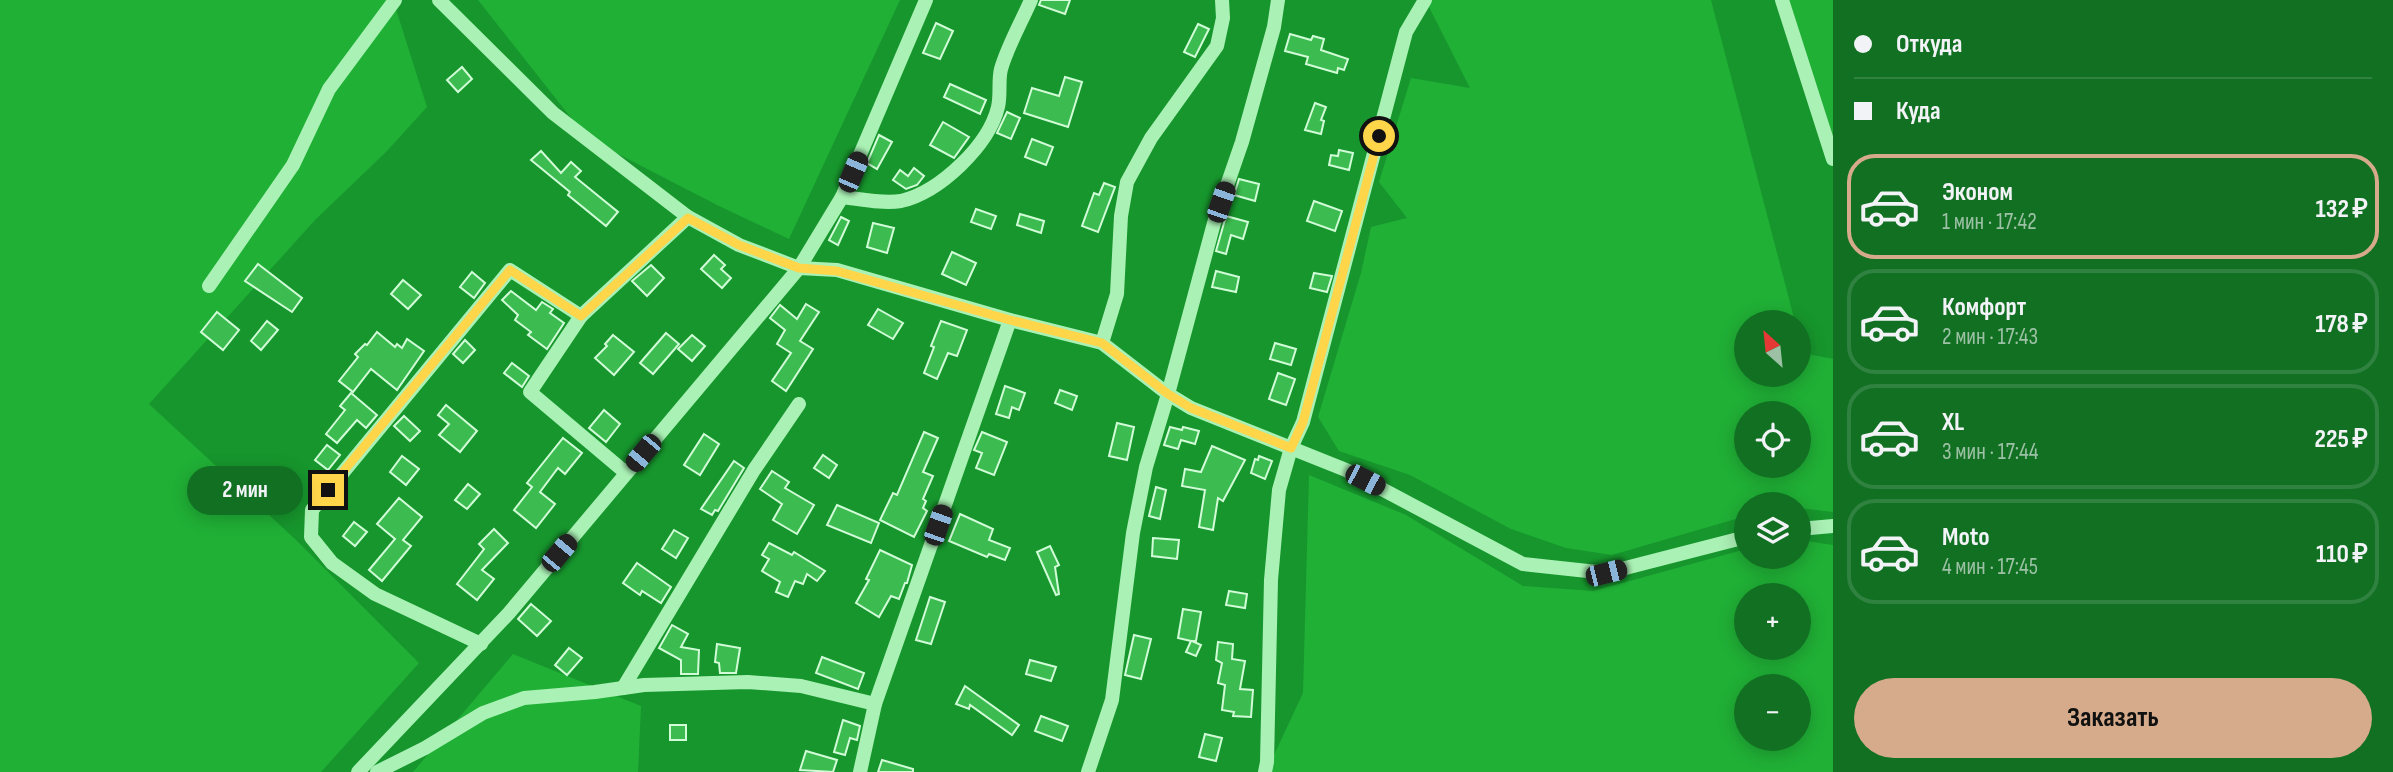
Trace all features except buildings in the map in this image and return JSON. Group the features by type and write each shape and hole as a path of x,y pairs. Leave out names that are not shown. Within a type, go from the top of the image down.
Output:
{"street":[{"path":"209,286 293,165 329,89 395,0"},
{"path":"439,0 553,113 688,218 739,245 799,268 837,271 1102,343 1168,394 1191,408 1357,476 1523,564 1606,573 1734,540"},
{"path":"358,772 481,644 799,268 842,197 926,0"},
{"path":"842,197 901,201 941,183 966,161 986,132 998,108 1000,73 1031,0"},
{"path":"1102,343 1116,294 1127,182 1152,138 1217,46 1223,18 1222,0"},
{"path":"1088,772 1112,699 1133,533 1146,467 1214,223 1242,142 1274,27 1278,0"},
{"path":"1265,772 1271,580 1279,490 1291,448 1303,422 1406,32 1425,0"},
{"path":"1782,0 1833,159"},
{"path":"626,473 530,392 581,316 688,218"},
{"path":"481,644 375,594 332,563 312,537 312,510 510,270 581,316"},
{"path":"860,772 875,704 1010,320"},
{"path":"623,688 754,470 799,404"},
{"path":"1811,528 1833,526"},
{"path":"377,772 425,748 483,713 524,698 644,685 748,682 801,686 875,704"}],"green space":[{"path":"0,0 393,0 427,107 386,152 315,220 149,404 295,539 419,663 321,772 0,772"},
{"path":"478,0 900,0 789,239 587,138"},
{"path":"1431,0 1711,0 1792,310 1734,310 1734,387 1811,387 1811,355 1833,359 1833,512 1811,509 1811,492 1734,492 1734,519 1612,555 1566,548 1511,529 1410,475 1339,451 1318,417 1361,273 1371,227 1407,218 1379,182 1411,78 1470,88 1429,7"},
{"path":"1789,0 1833,0 1833,136"},
{"path":"1309,475 1406,515 1523,586 1593,591 1734,552 1734,569 1811,569 1811,542 1833,545 1833,772 1266,772 1303,693"},
{"path":"513,654 641,706 638,772 413,772"}],"route":[{"path":"328,490 510,270 581,316 688,218 739,245 799,268 837,271 1102,343 1168,394 1191,408 1291,448 1303,422 1379,136"}]}
